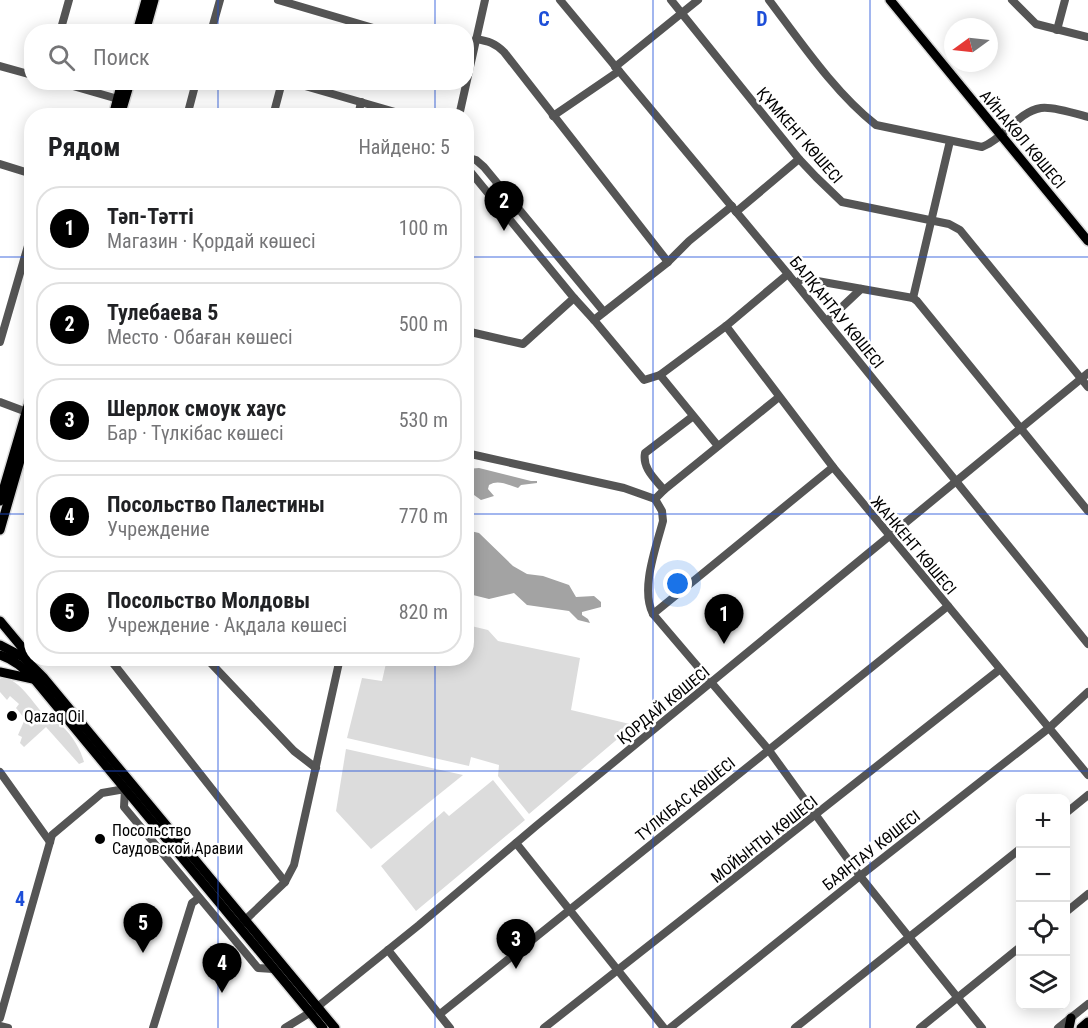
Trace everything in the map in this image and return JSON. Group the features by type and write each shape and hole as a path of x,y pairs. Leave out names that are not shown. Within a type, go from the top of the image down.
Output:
{"main road":[{"path":"139,24 146,0"},
{"path":"147,24 154,0"},
{"name":"АЙНАКӨЛ КӨШЕСІ","path":"890,0 1088,241"},
{"path":"115,108 120,90"},
{"path":"122,108 128,90"},
{"path":"0,501 24,432"},
{"path":"0,530 24,438"},
{"path":"0,621 24,650"},
{"path":"0,645 24,658"},
{"path":"0,655 12,659 38,678 246,920 314,1010 323,1028"},
{"path":"29,666 125,789 273,969 335,1028"},
{"path":"36,666 38,678"},
{"path":"0,672 38,678"},
{"path":"1081,1028 1088,1022"}],"street":[{"path":"62,24 69,0"},
{"path":"213,24 220,0"},
{"path":"278,0 360,24"},
{"path":"474,45 485,0"},
{"name":"БАЛҚАНТАУ КӨШЕСІ","path":"560,0 796,283 1088,644"},
{"name":"ҚҰМКЕНТ КӨШЕСІ","path":"671,0 799,159 842,202 949,224 960,230 1084,376 1088,387"},
{"path":"554,116 617,69 698,0"},
{"path":"769,0 812,57 863,115 876,125 982,147 991,144 1023,116 1042,107 1088,117"},
{"path":"1012,0 1030,20 1039,25 1088,37"},
{"path":"1058,30 1065,0"},
{"path":"476,39 497,45 668,262"},
{"path":"0,66 24,73"},
{"path":"89,90 118,99"},
{"path":"189,108 194,90"},
{"path":"275,108 280,90"},
{"path":"319,90 382,108"},
{"path":"460,108 464,90"},
{"path":"360,108 361,102"},
{"path":"913,298 950,141"},
{"path":"594,320 668,262 689,242 799,159"},
{"path":"474,163 476,160 604,312"},
{"path":"0,164 24,172"},
{"path":"474,179 644,380 660,375 726,326 788,274"},
{"path":"549,267 559,258"},
{"path":"0,342 24,260"},
{"path":"796,283 806,279 913,298 1088,511"},
{"path":"827,321 861,289"},
{"path":"474,333 523,344 574,298"},
{"name":"ЖАНКЕНТ КӨШЕСІ","path":"726,326 833,467 1088,775"},
{"path":"660,375 718,446"},
{"name":"ҚОРДАЙ КӨШЕСІ","path":"285,1028 314,1010 388,950 1084,376"},
{"path":"655,499 779,397"},
{"path":"0,402 24,412"},
{"path":"664,490 646,468 645,453 692,417"},
{"path":"474,455 624,489 655,499 662,511 663,521 648,587 648,604 653,614 710,684 768,749 860,876 982,1028"},
{"path":"653,614 833,467"},
{"name":"ТҮЛКІБАС КӨШЕСІ","path":"440,1014 948,606"},
{"path":"115,666 285,882"},
{"path":"214,666 294,751 316,768"},
{"path":"238,927 285,882 294,865 338,666"},
{"name":"МОЙЫНТЫ КӨШЕСІ","path":"544,1028 999,670"},
{"name":"БАЯНТАУ КӨШЕСІ","path":"670,1028 1048,728 1088,692"},
{"path":"0,772 50,842"},
{"path":"0,1018 52,835 102,793 125,789 124,807 258,968 273,969"},
{"path":"1070,809 1088,795"},
{"path":"516,843 664,1028"},
{"path":"795,1028 1016,852"},
{"path":"1070,908 1088,894"},
{"path":"153,1028 192,903 199,898"},
{"path":"388,950 450,1028"},
{"path":"920,1028 1016,950"},
{"path":"1058,1028 1070,1023 1088,1004"},
{"path":"0,1026 8,1028"}],"shaded area":[{"path":"474,468 537,481 537,483 521,485 518,488 503,483 492,483 488,489 494,496 481,500 474,495"},
{"path":"474,532 479,533 513,566 527,574 543,576 569,585 576,597 594,596 601,602 601,607 582,612 590,623 578,620 569,611 527,605 514,593 489,599 474,595"},
{"path":"474,627 488,630 498,641 580,658 571,710 634,725 529,814 498,776 499,765 471,757 469,766 347,738 362,678 382,681 385,666 474,666"},
{"path":"0,679 9,679 22,688 50,721 61,725 66,730 76,743 84,762 79,764 46,727 24,747 20,743 22,737 18,735 25,719 16,708 19,704 10,696 7,700 0,692"},
{"path":"346,749 463,775 371,849 336,811"},
{"path":"493,780 525,820 416,911 381,866 444,811 449,816"}],"place":[{"name":"Тулебаева 5","path":"504,231"},
{"name":"Тәп-Тәтті","path":"724,644"},
{"name":"Qazaq Oil","path":"12,716"},
{"name":"Посольство Саудовской Аравии","path":"100,839"},
{"name":"Посольство Молдовы","path":"143,953"},
{"name":"Шерлок смоук хаус","path":"516,969"},
{"name":"Посольство Палестины","path":"222,993"}]}
